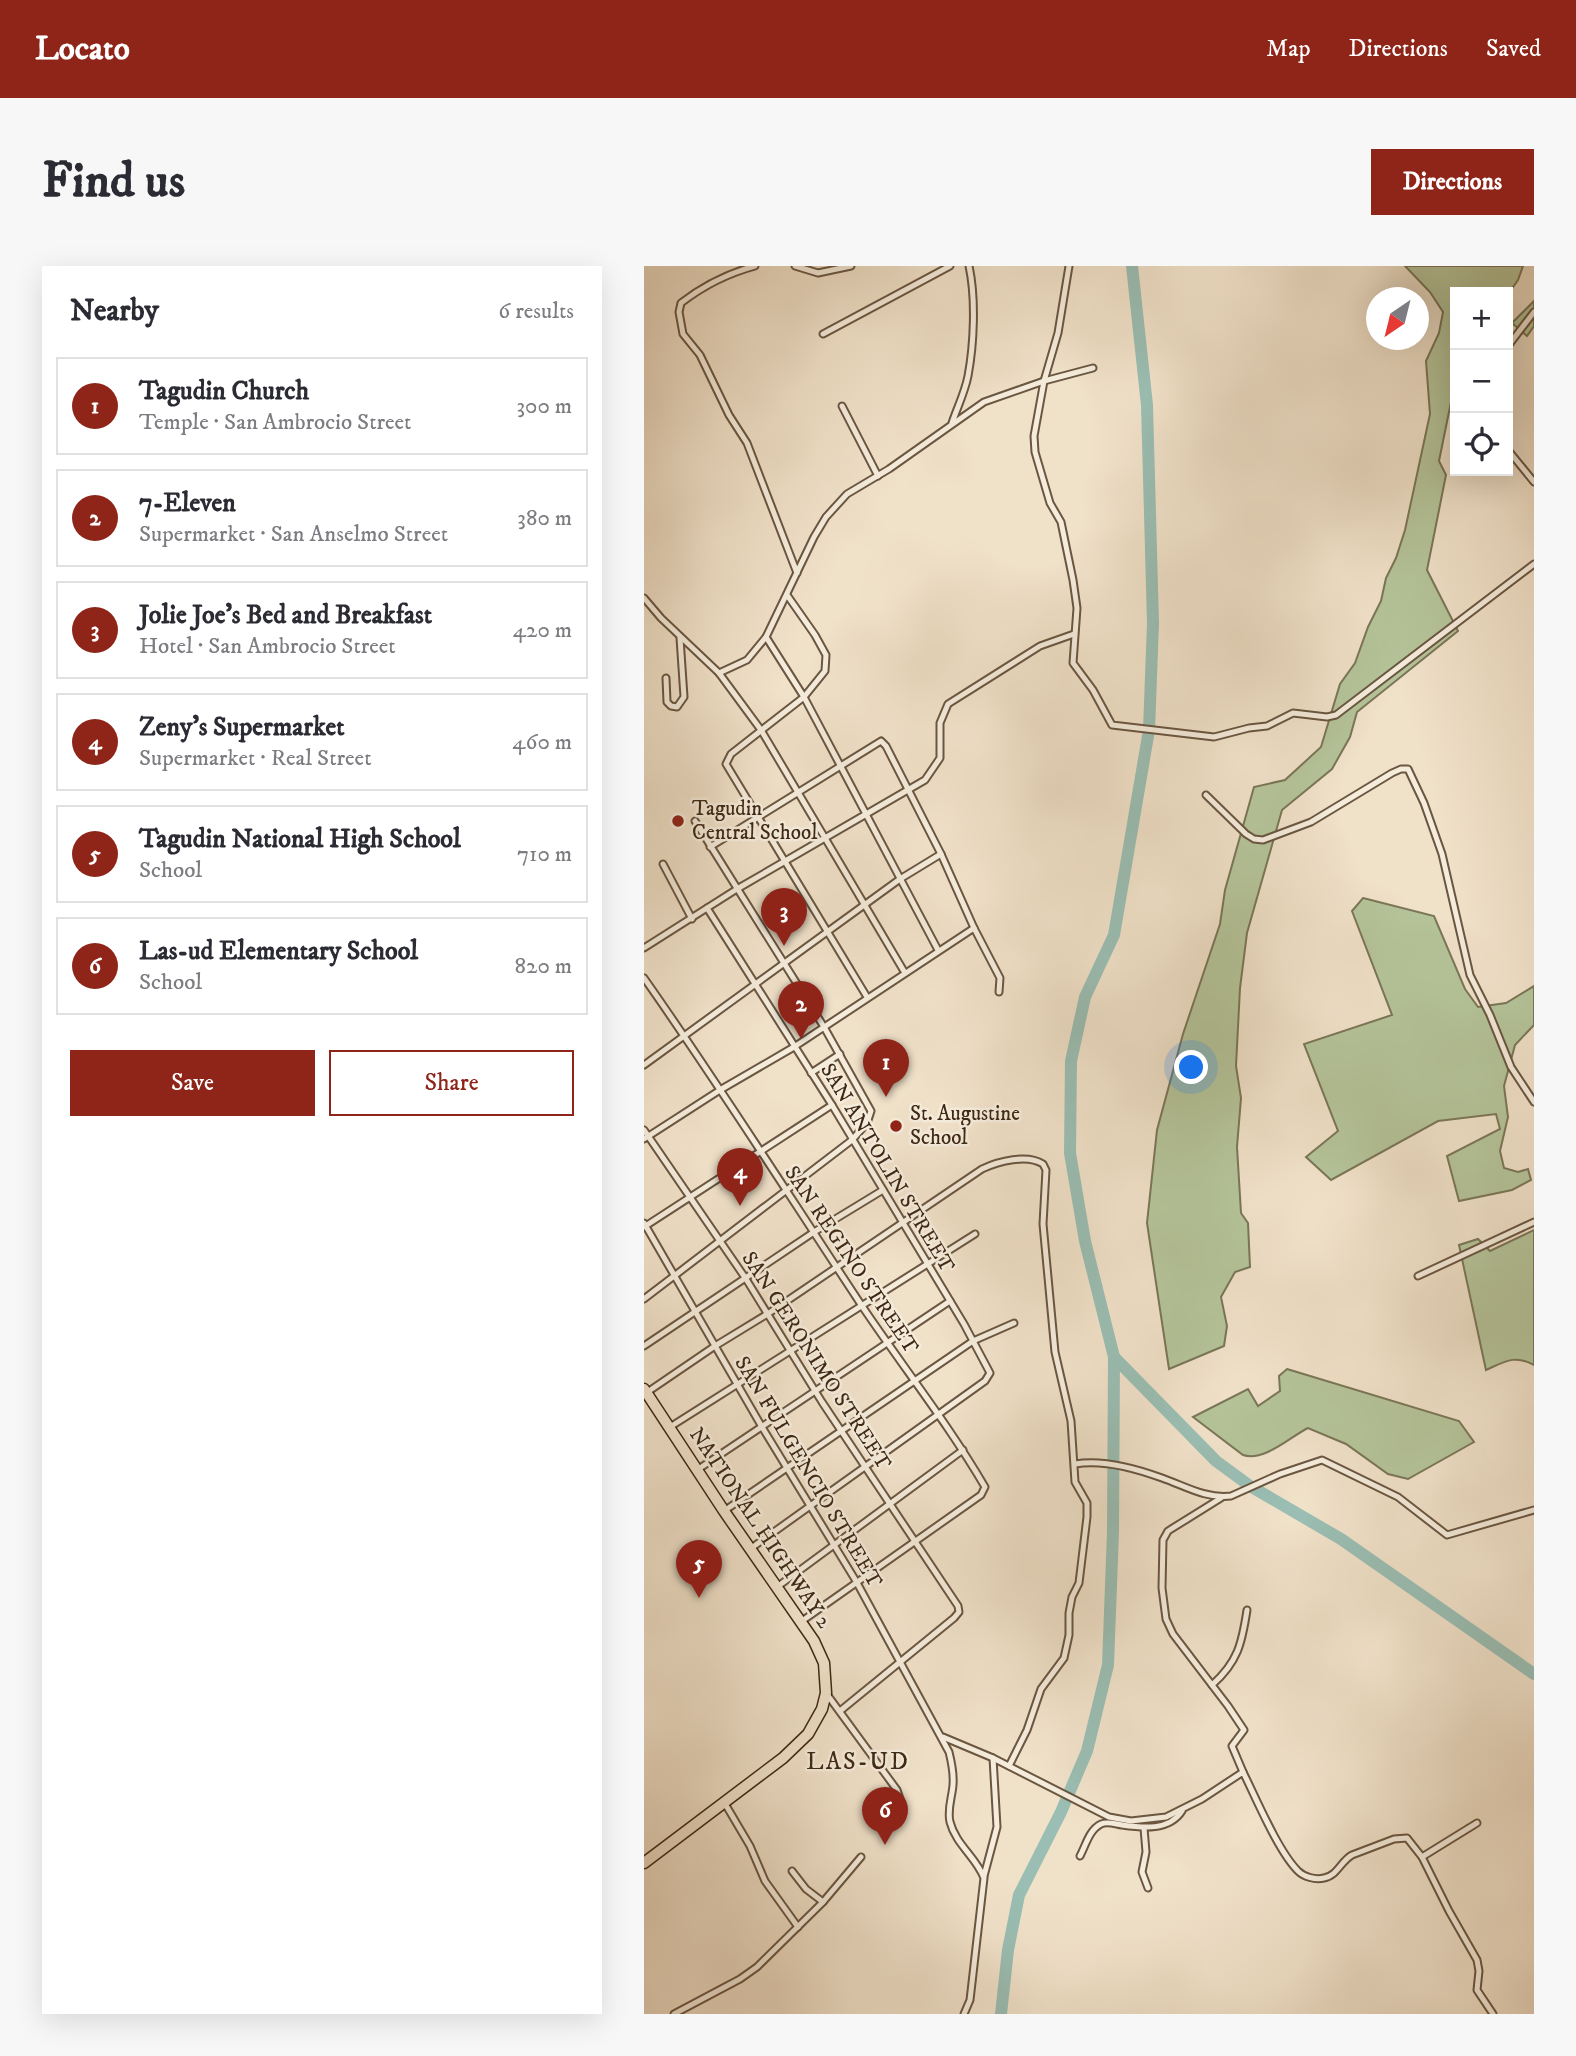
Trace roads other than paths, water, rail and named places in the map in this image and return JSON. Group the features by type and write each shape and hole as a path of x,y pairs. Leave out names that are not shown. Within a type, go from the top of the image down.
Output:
{"highway":[{"name":"NATIONAL HIGHWAY 2","path":"644,1863 796,1747 817,1722 826,1693 824,1663 814,1641 645,1391"}],"street":[{"path":"755,266 737,271 690,296 681,303 679,320 683,334 699,355 729,415 747,443 798,573"},
{"path":"795,266 818,273 851,266"},
{"path":"823,334 950,266"},
{"path":"952,424 968,377 973,282 969,266"},
{"path":"1069,266 1058,333 1044,381 1034,436 1035,452 1050,503 1064,533 1077,608 1073,663 1093,690 1112,725 1214,737 1267,726 1293,713 1327,717 1336,715 1534,565"},
{"path":"1513,339 1534,312"},
{"path":"719,673 747,660 766,637 814,537 835,505 847,494 997,396 1093,368"},
{"path":"842,406 878,476"},
{"path":"1513,456 1534,482"},
{"path":"787,595 815,635 827,662 820,679 804,696 726,760 727,768 867,998"},
{"path":"644,598 681,638 719,673 761,730 905,973"},
{"path":"644,947 737,889 925,780 937,764 941,752 940,718 948,704 1040,646 1074,634"},
{"path":"766,637 804,696 938,950"},
{"path":"666,678 667,702 677,707 684,697 681,638"},
{"path":"710,847 881,741 909,790 1000,978 999,992"},
{"path":"1206,795 1246,834 1263,840 1311,822 1401,769 1410,771 1442,854 1471,975 1511,1067 1534,1102"},
{"path":"644,1299 852,1140 867,1123 871,1111 824,1027 695,821"},
{"path":"644,1065 900,879 941,854"},
{"path":"663,864 692,919"},
{"name":"SAN ANTOLIN STREET","path":"708,908 832,1105 989,1370 989,1376 936,1415"},
{"path":"645,1135 794,1047 974,928"},
{"name":"SAN REGINO STREET","path":"644,978 887,1343 963,1450 985,1490 914,1540"},
{"path":"811,1073 840,1054"},
{"path":"645,1225 832,1105"},
{"name":"SAN GERONIMO STREET","path":"645,1135 769,1313 815,1390 959,1609 954,1618 900,1661"},
{"path":"645,1391 769,1313 902,1221 994,1163 1037,1160 1045,1167 1043,1224 1055,1352 1071,1421 1075,1482 1087,1503 1087,1517 1079,1583 1072,1597 1064,1658 1041,1689 1011,1767"},
{"path":"644,1346 814,1232 883,1190"},
{"path":"1418,1276 1534,1223"},
{"name":"SAN FULGENCIO STREET","path":"645,1225 737,1385 856,1581 943,1737 954,1768 949,1802 952,1829 962,1846 981,1868 984,1878"},
{"path":"668,1427 975,1234"},
{"path":"697,1470 950,1301"},
{"path":"724,1511 973,1342 1014,1323"},
{"path":"750,1549 936,1415"},
{"path":"777,1587 963,1450"},
{"path":"1075,1464 1092,1462 1133,1469 1203,1494 1222,1497 1231,1496 1300,1466 1322,1460 1398,1497 1447,1535 1534,1510"},
{"path":"1222,1497 1168,1531 1163,1540 1162,1588 1166,1619 1184,1651 1244,1730 1232,1746 1243,1772 1282,1846 1298,1871 1306,1876 1326,1878 1352,1855 1400,1838 1412,1842 1477,1960 1477,1990 1493,2014"},
{"path":"802,1621 914,1540"},
{"path":"1212,1685 1235,1659 1243,1636 1247,1609"},
{"path":"840,1711 900,1661"},
{"path":"826,1693 897,1790 902,1805 892,1821"},
{"path":"943,1737 993,1758 1101,1813 1121,1820 1166,1817 1184,1809 1243,1772"},
{"path":"964,2014 970,2000 984,1878 997,1827 993,1758"},
{"path":"724,1802 751,1846 765,1881 798,1927"},
{"path":"1080,1856 1090,1835 1100,1824 1156,1827 1177,1819 1184,1809"},
{"path":"1422,1857 1477,1823"},
{"path":"1144,1828 1146,1852 1142,1872 1149,1888"},
{"path":"674,2014 757,1967 822,1902 861,1857"},
{"path":"792,1871 806,1889 822,1902"}],"waterway":[{"path":"1001,2014 1008,1950 1019,1895 1061,1812 1087,1751 1108,1665 1113,1532 1114,1357 1085,1241 1070,1153 1071,1061 1085,997 1114,935 1149,730 1153,623 1147,405 1132,266"},
{"path":"1114,1357 1216,1461 1250,1486 1341,1539 1534,1674"}],"place":[{"name":"Tagudin Central School","path":"678,821"},
{"name":"Jolie Joe's Bed and Breakfast","path":"784,946"},
{"name":"7-Eleven","path":"801,1039"},
{"name":"Tagudin Church","path":"886,1097"},
{"name":"St. Augustine School","path":"896,1126"},
{"name":"Zeny's Supermarket","path":"740,1206"},
{"name":"Tagudin National High School","path":"699,1598"},
{"name":"Las-ud Elementary School","path":"885,1845"}],"district":[{"name":"LAS-UD","path":"858,1762"}]}
